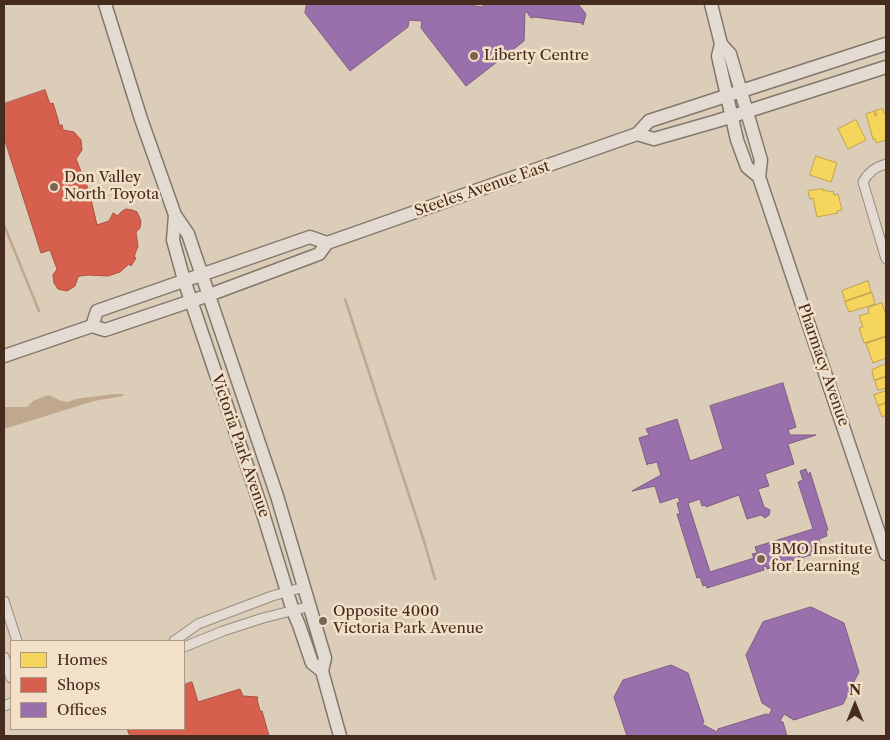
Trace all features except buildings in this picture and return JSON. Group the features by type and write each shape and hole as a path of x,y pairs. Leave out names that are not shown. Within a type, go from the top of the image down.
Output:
{"main road":[{"name":"Victoria Park Avenue","path":"105,4 141,119 175,215 188,234 277,496 325,658 322,671 340,736"},
{"path":"711,4 721,44"},
{"name":"Pharmacy Avenue","path":"721,44 730,54 762,160 759,176 886,554"},
{"name":"Pharmacy Avenue","path":"721,44 718,56 737,140 746,167 759,176"},
{"name":"Steeles Avenue East","path":"4,356 92,326 105,330 191,302 319,254 327,243 637,134 649,121 886,44"},
{"name":"Steeles Avenue East","path":"637,134 654,139 886,67"},
{"name":"Victoria Park Avenue","path":"175,215 173,240 191,302 260,504 292,612 299,625 312,663 322,671"},
{"name":"Steeles Avenue East","path":"92,326 97,311 201,273 310,237 327,243"}],"street":[{"path":"886,164 875,167 862,182 886,259"},
{"path":"175,640 198,624 304,587"},
{"path":"4,601 17,640"},
{"path":"185,647 263,618 311,606"},
{"path":"4,657 10,675"}],"shaded area":[{"path":"123,394 123,396 94,401 4,429 4,407 27,407 33,401 48,395 68,402 75,399"}],"waterway":[{"path":"4,225 39,311"},
{"path":"345,299 435,579"}],"place":[{"name":"Liberty Centre","path":"474,56"},
{"name":"Don Valley North Toyota","path":"54,187"},
{"name":"BMO Institute for Learning","path":"761,559"},
{"name":"Opposite 4000 Victoria Park Avenue","path":"323,621"}]}
